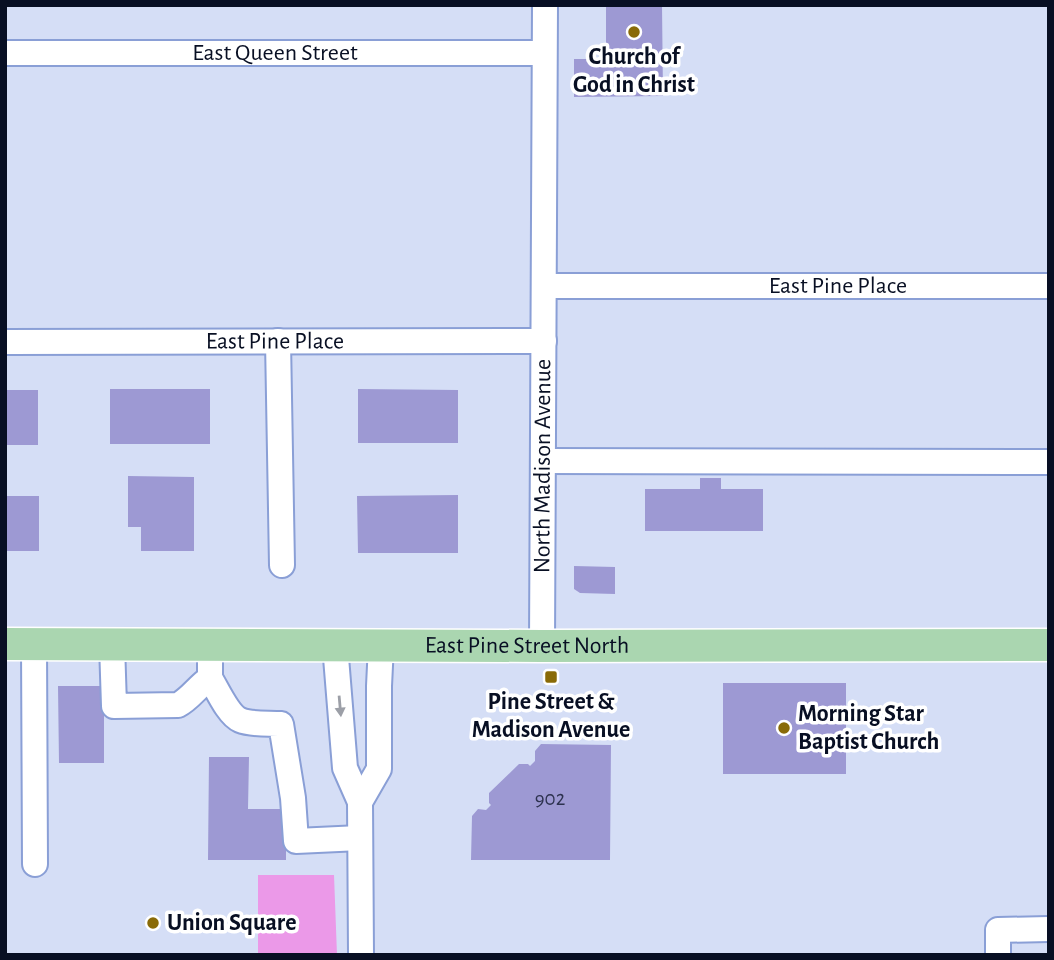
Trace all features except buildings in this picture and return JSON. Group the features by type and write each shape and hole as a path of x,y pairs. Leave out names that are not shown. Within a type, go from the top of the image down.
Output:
{"main road":[{"name":"East Pine Street North","path":"19,644 1049,645"}],"street":[{"name":"North Madison Avenue","path":"542,646 544,5"},
{"name":"East Queen Street","path":"5,53 544,53"},
{"name":"East Pine Place","path":"544,286 1049,286"},
{"path":"278,341 282,565"},
{"name":"East Pine Place","path":"5,342 544,341"},
{"path":"543,461 1049,461"},
{"path":"19,644 35,864"},
{"path":"112,644 114,706 177,705 186,701 197,687 210,678"},
{"path":"209,645 210,678 227,707 239,720 281,724 293,798 296,841 360,838"},
{"path":"335,645 345,768 360,802 360,955"},
{"path":"360,802 379,769 381,645"},
{"path":"998,955 998,930 1049,929"}],"shaded area":[{"path":"258,875 334,875 337,955 258,955"}],"place":[{"name":"Church of God in Christ","path":"634,32"},
{"name":"Pine Street & Madison Avenue","path":"551,677"},
{"name":"Morning Star Baptist Church","path":"784,728"},
{"name":"Union Square","path":"153,923"}]}
